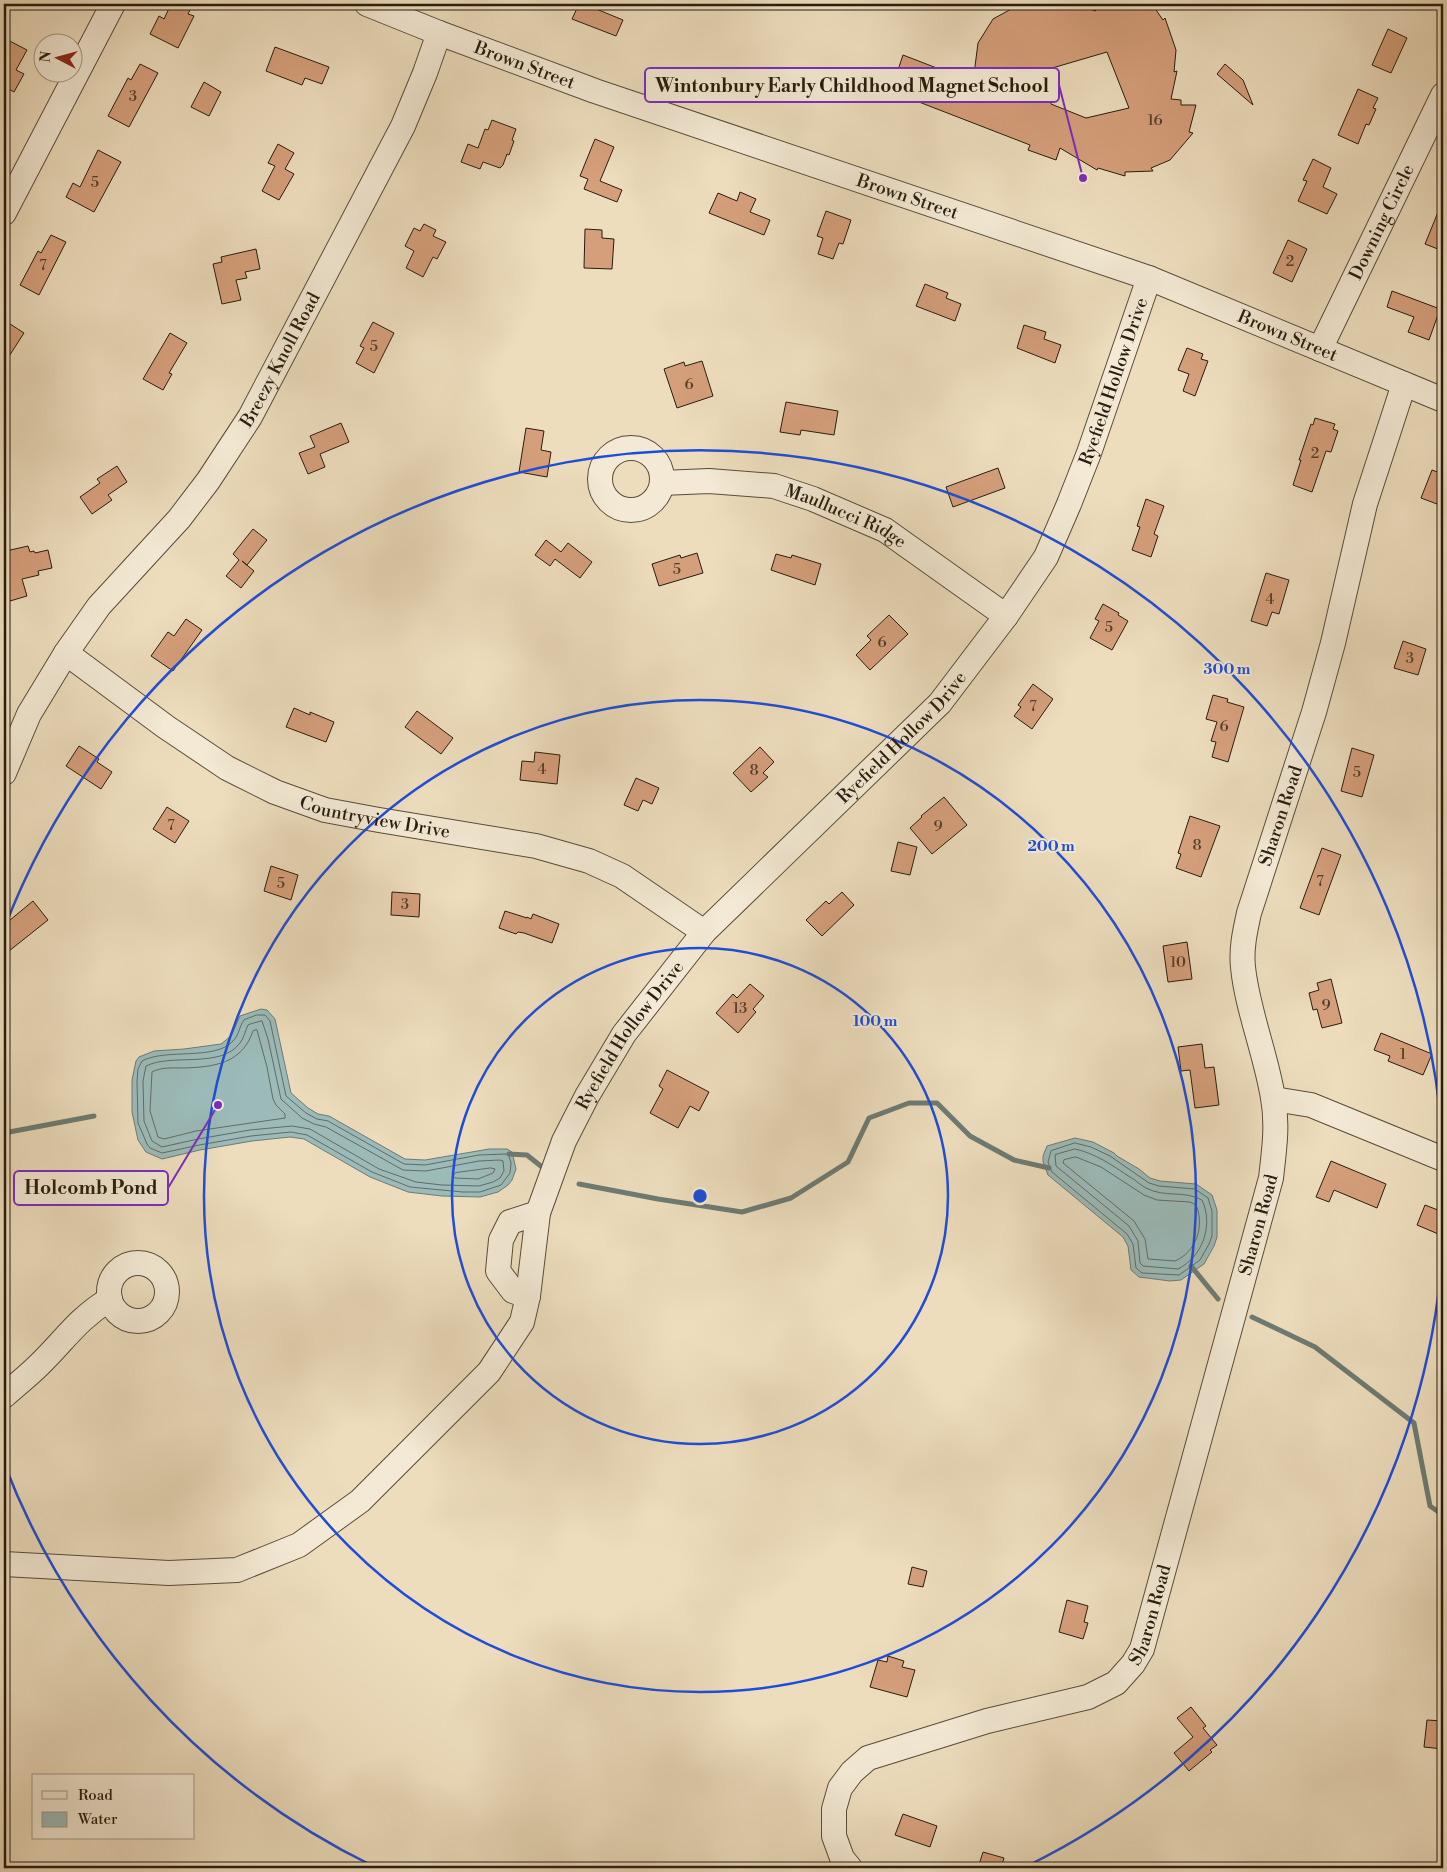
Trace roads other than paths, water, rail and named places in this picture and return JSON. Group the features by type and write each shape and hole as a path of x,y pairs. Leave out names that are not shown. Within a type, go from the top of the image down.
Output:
{"street":[{"path":"4,213 113,4"},
{"name":"Brown Street","path":"367,4 595,91 1149,278 1443,400"},
{"name":"Breezy Knoll Road","path":"4,773 29,714 66,653 100,606 179,519 208,481 250,417 403,126 439,33"},
{"name":"Downing Circle","path":"1320,349 1441,107"},
{"name":"Ryefield Hollow Drive","path":"4,1564 169,1573 237,1570 298,1545 360,1501 489,1372 522,1322 528,1296 538,1213 564,1141 587,1096 624,1034 704,932 940,703 1006,616 1046,557 1069,504 1092,444 1149,278"},
{"name":"Sharon Road","path":"850,1868 842,1858 834,1836 834,1809 840,1788 852,1772 868,1758 987,1721 1088,1697 1116,1683 1133,1664 1142,1649 1271,1178 1276,1135 1274,1099 1242,966 1243,940 1249,914 1314,712 1333,643 1365,504 1404,384"},
{"name":"Maullucci Ridge","path":"662,483 709,481 774,486 814,499 885,530 1006,616"},
{"name":"Countryview Drive","path":"66,653 166,727 228,768 275,792 325,810 536,846 589,861 622,876 704,932"},
{"path":"1274,1099 1311,1105 1443,1159"},
{"path":"528,1296 513,1291 498,1271 501,1240 510,1222 538,1213"},
{"path":"4,1396 39,1365 79,1321 110,1299"}],"water":[{"path":"261,1009 267,1010 275,1019 291,1093 308,1108 318,1114 329,1116 405,1159 425,1160 489,1149 507,1149 512,1152 516,1169 512,1180 498,1192 480,1197 442,1196 408,1192 370,1177 304,1139 290,1137 252,1141 162,1159 146,1152 138,1140 132,1112 132,1080 136,1061 139,1057 154,1051 221,1044 231,1036 240,1016"},
{"path":"1075,1138 1093,1142 1114,1153 1150,1178 1160,1181 1196,1184 1212,1195 1217,1210 1217,1237 1204,1264 1181,1280 1170,1281 1139,1277 1131,1270 1128,1246 1123,1237 1048,1175 1043,1162 1047,1146"}],"waterway":[{"path":"579,1184 742,1212 791,1198 848,1162 869,1118 909,1103 937,1103 970,1136 1014,1160 1049,1168"},
{"path":"4,1133 94,1116"},
{"path":"509,1154 527,1155 542,1167"},
{"path":"1191,1266 1218,1299"},
{"path":"1252,1317 1315,1347 1414,1423 1430,1506 1443,1515"}],"place":[{"name":"Wintonbury Early Childhood Magnet School","path":"1083,178"},
{"name":"Holcomb Pond","path":"218,1105"}]}
